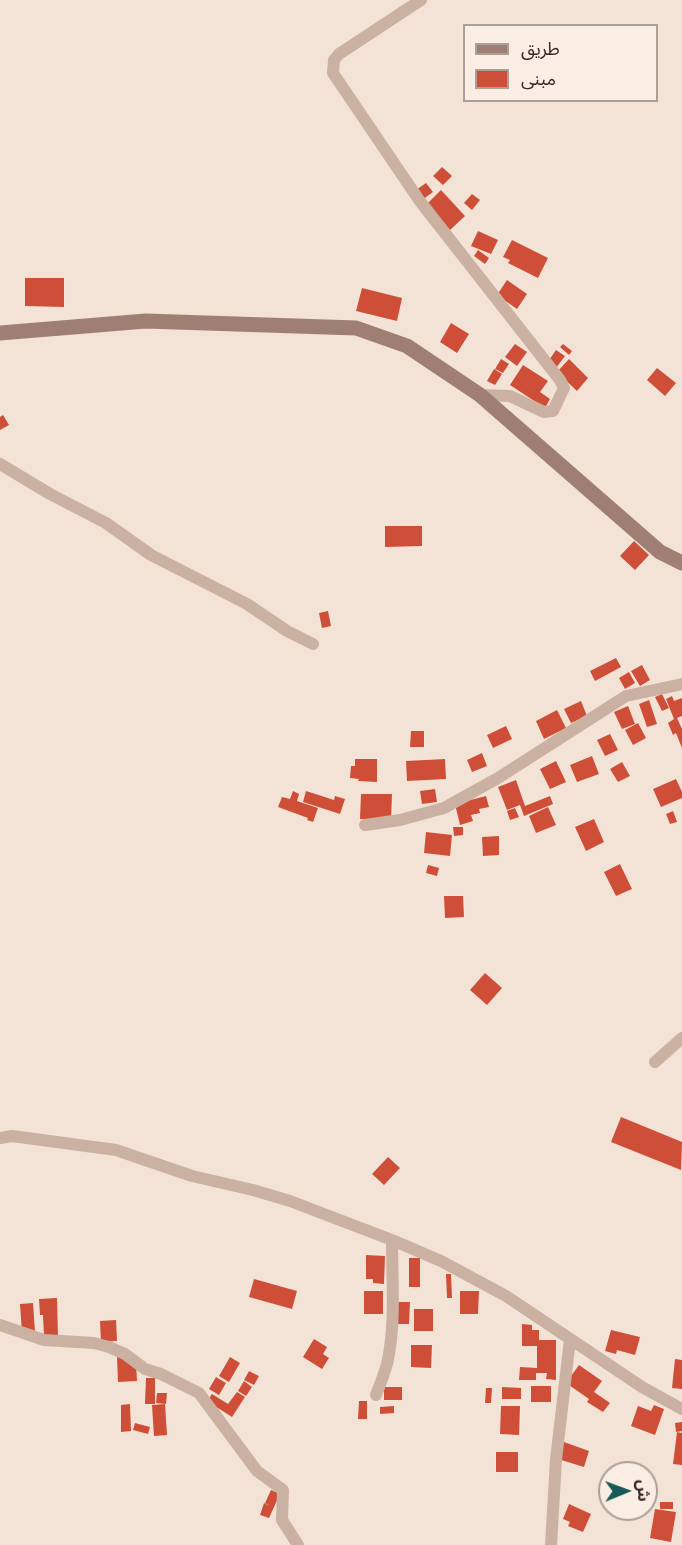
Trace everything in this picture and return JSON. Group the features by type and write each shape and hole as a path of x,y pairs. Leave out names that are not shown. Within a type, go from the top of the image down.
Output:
{"street":[{"path":"421,0 339,54 334,60 333,73 419,200 564,388 553,411 549,413 510,396 480,395"},
{"path":"0,333 146,321 356,328 407,346 480,395 660,552 682,563"},
{"path":"0,464 50,494 106,523 151,555 247,604 287,631 313,644"},
{"path":"365,825 400,820 444,808 498,778 626,696 682,684"},
{"path":"655,1062 682,1038"},
{"path":"0,1138 22,1137 116,1150 192,1176 290,1201 392,1240 441,1261 506,1296 642,1387 682,1409"},
{"path":"376,1395 387,1365 390,1343 393,1290 392,1240"},
{"path":"0,1325 44,1341 94,1343 109,1347 125,1354 145,1369 161,1374 199,1393 257,1472 283,1490 282,1520 298,1545"},
{"path":"551,1545 556,1460 570,1339"}],"building":[{"path":"442,167 452,176 443,185 433,176"},
{"path":"426,183 433,192 422,200 416,190"},
{"path":"441,190 465,216 449,231 425,206"},
{"path":"472,194 480,200 472,210 464,203"},
{"path":"478,231 498,240 491,254 471,246"},
{"path":"512,240 548,258 538,278 508,263 510,260 503,257"},
{"path":"478,250 489,258 485,264 474,256"},
{"path":"25,278 64,278 64,307 25,306"},
{"path":"507,280 527,294 517,309 497,295"},
{"path":"362,288 402,298 397,321 356,311"},
{"path":"451,323 469,334 457,353 440,342"},
{"path":"515,344 527,352 517,366 505,357"},
{"path":"563,344 572,351 569,355 560,347"},
{"path":"556,350 565,356 556,368 547,363"},
{"path":"501,359 509,364 503,373 495,369"},
{"path":"569,359 588,378 577,391 557,372"},
{"path":"523,365 548,381 540,392 550,399 545,408 510,385"},
{"path":"657,368 676,383 665,396 647,380"},
{"path":"494,369 502,374 495,385 487,381"},
{"path":"3,415 9,425 0,430 0,417"},
{"path":"385,526 422,526 422,546 385,547"},
{"path":"634,541 649,555 635,570 620,556"},
{"path":"328,611 331,626 322,628 319,613"},
{"path":"616,658 621,667 595,681 590,671"},
{"path":"642,665 650,680 640,686 631,671"},
{"path":"629,672 635,683 625,689 619,678"},
{"path":"662,694 669,708 662,711 655,697"},
{"path":"672,696 674,701 682,698 682,716 677,718 682,729 682,748 676,733 673,735 668,723 674,719 666,699"},
{"path":"649,700 657,724 647,727 639,704"},
{"path":"581,701 587,716 571,723 564,709"},
{"path":"628,706 635,724 622,729 614,712"},
{"path":"557,710 566,728 544,739 536,721"},
{"path":"638,723 646,738 633,745 625,730"},
{"path":"506,726 512,739 493,748 487,735"},
{"path":"411,731 424,731 424,747 410,747"},
{"path":"610,734 618,750 605,756 597,740"},
{"path":"482,753 487,766 472,772 467,760"},
{"path":"592,756 599,774 577,782 570,765"},
{"path":"355,759 377,759 377,782 350,778 351,766 355,766"},
{"path":"445,759 446,779 407,781 406,761"},
{"path":"556,761 566,782 550,789 540,769"},
{"path":"622,762 630,776 618,782 610,769"},
{"path":"676,779 682,792 682,798 661,807 653,789"},
{"path":"516,780 525,806 550,796 553,804 524,816 520,805 507,810 498,787"},
{"path":"435,789 437,802 422,804 420,791"},
{"path":"293,791 299,794 297,801 318,808 313,822 278,807 282,797 290,799"},
{"path":"306,791 334,800 335,796 345,799 340,814 303,802"},
{"path":"361,794 392,794 391,819 360,819"},
{"path":"486,796 489,807 479,809 480,813 471,815 473,821 460,825 455,804"},
{"path":"548,807 556,825 536,833 529,816"},
{"path":"515,808 519,817 510,820 507,811"},
{"path":"673,811 677,822 670,824 666,814"},
{"path":"594,819 604,842 586,851 575,827"},
{"path":"453,827 463,827 463,835 454,836"},
{"path":"426,832 452,835 450,856 424,853"},
{"path":"499,836 499,855 483,856 482,837"},
{"path":"620,864 632,889 616,896 604,872"},
{"path":"428,865 439,868 437,876 426,873"},
{"path":"444,896 463,896 464,917 445,918"},
{"path":"485,973 502,988 487,1005 470,990"},
{"path":"621,1117 682,1142 681,1170 611,1142"},
{"path":"388,1157 400,1168 384,1185 372,1174"},
{"path":"366,1255 385,1256 384,1284 373,1283 373,1279 366,1279"},
{"path":"409,1258 420,1258 420,1287 409,1287"},
{"path":"446,1274 451,1274 452,1298 447,1298"},
{"path":"254,1279 297,1291 292,1309 249,1297"},
{"path":"364,1291 383,1291 383,1314 364,1314"},
{"path":"460,1291 479,1291 478,1314 460,1314"},
{"path":"57,1298 58,1337 44,1337 43,1315 40,1315 39,1299"},
{"path":"395,1302 410,1302 409,1324 395,1324"},
{"path":"33,1303 35,1332 22,1333 20,1304"},
{"path":"414,1309 433,1309 433,1331 414,1331"},
{"path":"116,1320 117,1341 101,1342 100,1321"},
{"path":"522,1324 532,1325 532,1330 539,1330 539,1340 556,1340 556,1380 546,1379 547,1373 536,1373 536,1380 519,1380 520,1367 537,1368 537,1346 522,1346"},
{"path":"611,1330 640,1337 635,1355 617,1350 616,1354 605,1351"},
{"path":"314,1339 327,1347 323,1354 329,1358 322,1369 303,1357"},
{"path":"411,1345 432,1345 431,1368 411,1367"},
{"path":"117,1356 136,1363 137,1381 118,1382"},
{"path":"230,1357 240,1363 229,1382 219,1376"},
{"path":"675,1359 682,1360 682,1389 672,1388"},
{"path":"579,1365 602,1381 594,1392 610,1403 603,1412 587,1402 589,1399 566,1383"},
{"path":"249,1371 259,1376 254,1385 244,1380"},
{"path":"216,1377 226,1383 219,1395 209,1389"},
{"path":"146,1378 155,1378 155,1404 145,1404"},
{"path":"244,1381 252,1387 246,1396 238,1391"},
{"path":"531,1386 551,1386 551,1402 531,1402"},
{"path":"384,1387 402,1387 402,1400 384,1400"},
{"path":"502,1387 521,1388 521,1399 502,1399"},
{"path":"486,1388 492,1388 491,1403 485,1403"},
{"path":"237,1392 245,1397 232,1417 207,1401 212,1394 228,1404"},
{"path":"157,1393 167,1393 166,1404 156,1403"},
{"path":"359,1401 367,1401 367,1419 358,1419"},
{"path":"130,1404 131,1431 121,1432 121,1405"},
{"path":"165,1404 167,1435 154,1436 152,1405"},
{"path":"654,1405 664,1409 655,1435 631,1426 638,1406 651,1411"},
{"path":"394,1406 394,1413 380,1414 380,1407"},
{"path":"501,1406 520,1406 519,1435 500,1434"},
{"path":"682,1422 682,1431 676,1432 675,1423"},
{"path":"135,1423 150,1427 148,1434 133,1430"},
{"path":"677,1432 682,1433 682,1465 673,1464"},
{"path":"564,1442 589,1451 584,1467 558,1459"},
{"path":"496,1452 518,1452 518,1472 496,1472"},
{"path":"271,1490 280,1494 269,1518 260,1515 264,1503 270,1506 265,1503"},
{"path":"660,1502 673,1502 673,1509 660,1509"},
{"path":"569,1504 591,1514 583,1532 568,1526 570,1522 563,1519"},
{"path":"658,1509 676,1512 671,1542 650,1538 653,1521 658,1521"}]}
